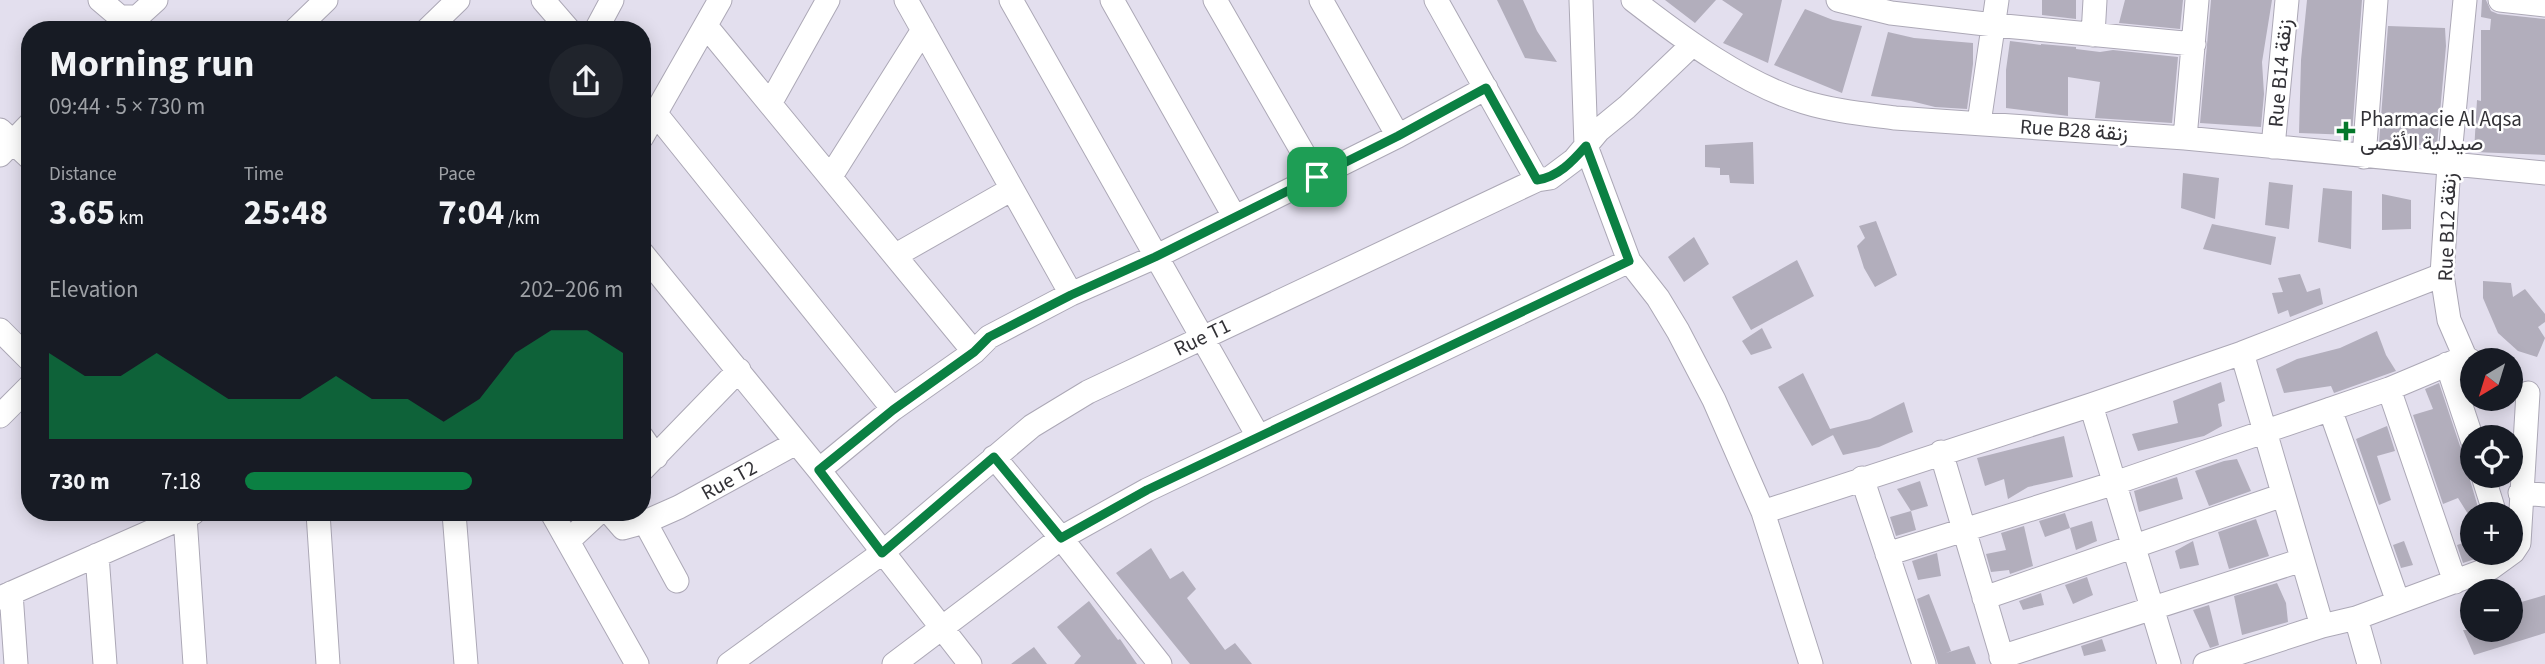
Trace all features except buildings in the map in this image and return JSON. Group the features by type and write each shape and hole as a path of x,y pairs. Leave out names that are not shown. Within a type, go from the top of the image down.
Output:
{"street":[{"path":"100,0 125,21"},
{"path":"132,21 156,0"},
{"path":"304,21 326,0"},
{"path":"436,21 458,0"},
{"path":"543,0 561,21"},
{"path":"601,21 612,0"},
{"path":"651,122 720,0"},
{"path":"771,102 828,0"},
{"path":"906,0 1071,295"},
{"path":"1011,0 1258,436"},
{"path":"1112,0 1234,216"},
{"path":"1215,0 1317,177"},
{"path":"1321,0 1398,136"},
{"path":"1436,0 1537,180"},
{"path":"1581,0 1586,146 1629,261 1658,298 1684,342 1714,400 1763,512 1811,664"},
{"name":"Rue B28 زنقة","path":"1633,0 1692,45 1766,86 1804,102 1895,118 2185,138 2545,173"},
{"path":"1838,0 1894,6 1994,25 2194,44"},
{"path":"1979,123 1997,0"},
{"path":"2093,35 2095,0"},
{"path":"2185,138 2197,0"},
{"name":"Rue B14 زنقة","path":"2273,147 2287,0"},
{"path":"2364,157 2376,0"},
{"name":"Rue B12 زنقة","path":"2460,355 2449,320 2442,275 2449,164 2465,0"},
{"path":"2500,0 2545,5"},
{"path":"706,26 974,352"},
{"path":"831,176 923,30"},
{"name":"Rue T1","path":"729,664 882,553 994,457 1058,409 1203,336 1537,180 1550,178 1574,160 1599,130 1692,45"},
{"path":"819,470 893,410 974,352 989,337 1317,177 1486,88"},
{"path":"656,114 893,410"},
{"path":"21,130 4,142 21,152"},
{"path":"896,256 1012,189"},
{"path":"894,664 1061,538 1147,490 1629,261"},
{"path":"651,264 819,470 970,664"},
{"path":"1763,512 2242,353 2442,275"},
{"path":"0,330 21,351"},
{"path":"2242,353 2322,626"},
{"path":"1887,554 2115,483 2460,362"},
{"path":"651,461 739,370"},
{"path":"2389,388 2455,582"},
{"path":"2521,502 2528,392"},
{"path":"0,416 21,395"},
{"path":"2091,405 2169,664"},
{"path":"2330,409 2398,602"},
{"name":"Rue T2","path":"653,518 679,507 796,443"},
{"path":"1941,452 2002,660 2152,607 2302,560"},
{"path":"994,457 1160,664"},
{"path":"1862,478 1924,664"},
{"path":"2521,493 2545,495"},
{"path":"1984,598 2283,495"},
{"path":"653,518 677,581"},
{"path":"16,664 6,596 175,521"},
{"path":"189,521 195,664"},
{"path":"319,521 328,664"},
{"path":"455,521 466,664"},
{"path":"557,521 637,664"},
{"path":"568,541 589,521"},
{"path":"617,521 624,528 644,521"},
{"path":"97,555 105,664"},
{"path":"2205,664 2322,626 2356,618 2495,565"},
{"path":"2356,618 2369,664"}],"place":[{"name":"Pharmacie Al Aqsa صيدلية الأقصى","path":"2346,131"}],"route":[{"path":"1486,88 1537,180 1550,178 1574,160 1586,146 1629,261 1147,490 1061,538 994,457 882,553 819,470 893,410 974,352 989,337 1317,177 1486,88"}]}
